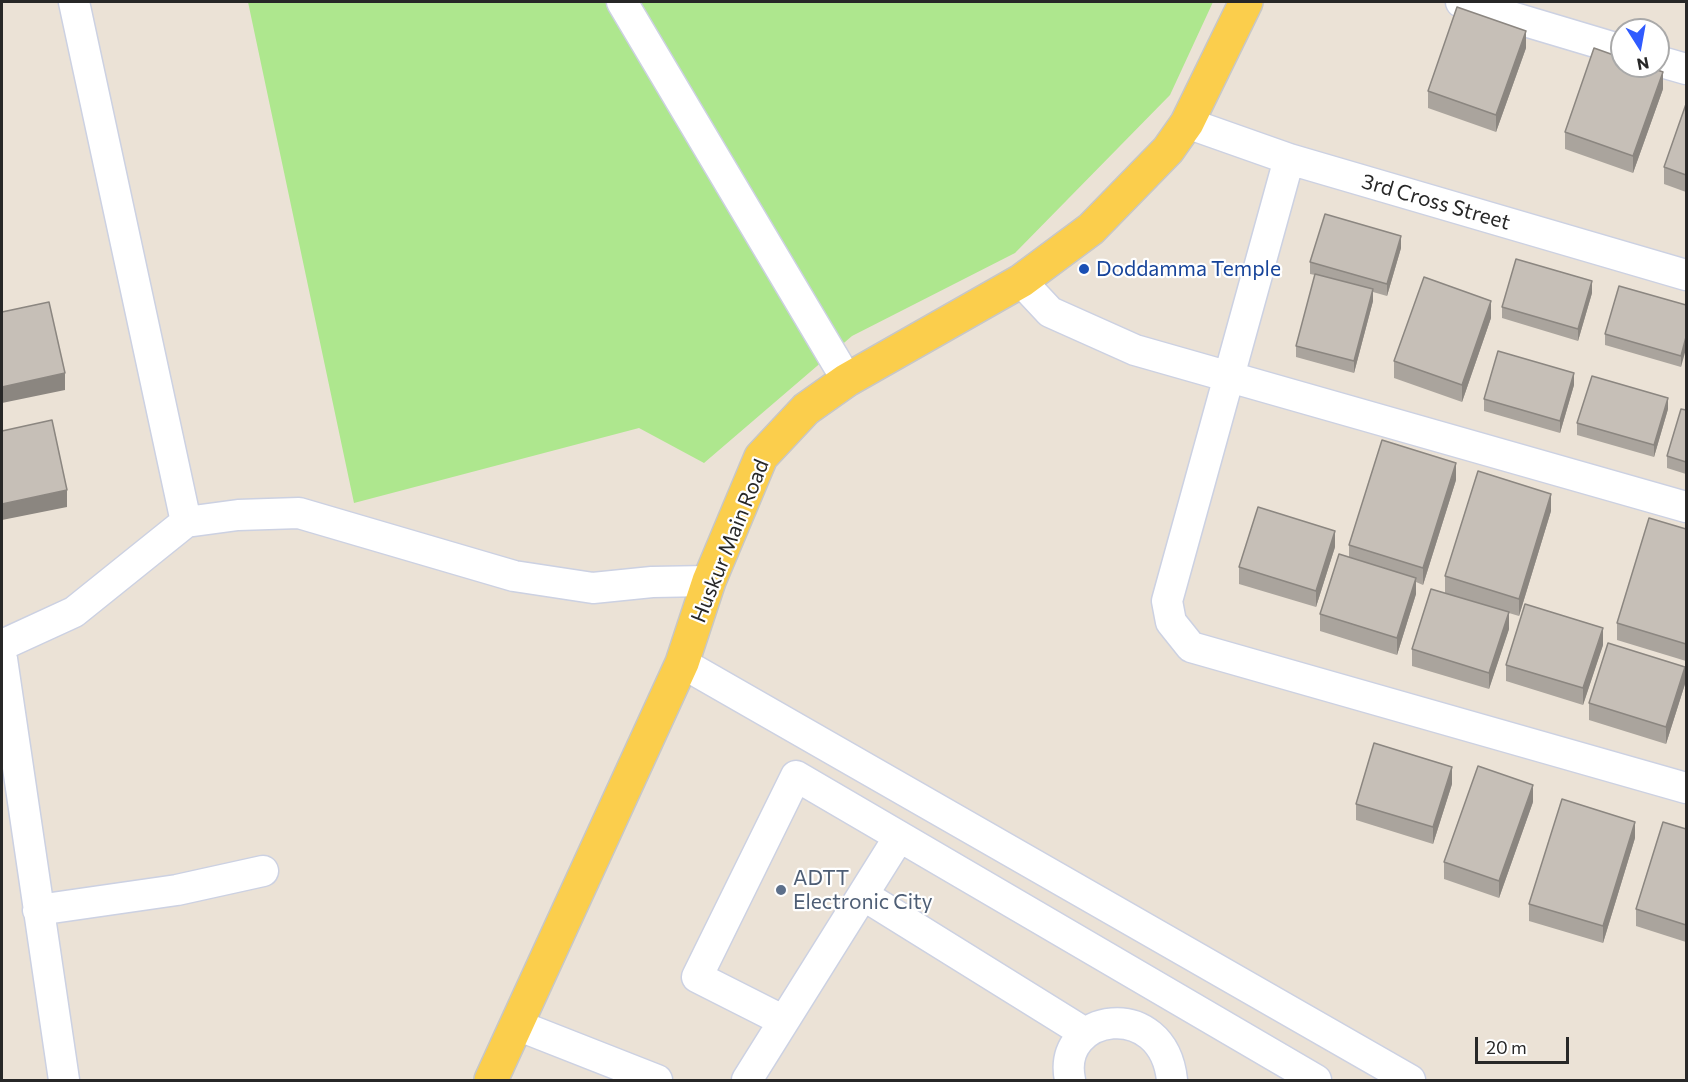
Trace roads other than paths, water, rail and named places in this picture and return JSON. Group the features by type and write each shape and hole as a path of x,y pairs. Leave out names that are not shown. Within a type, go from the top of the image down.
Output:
{"main road":[{"name":"Huskur Main Road","path":"491,1080 682,663 709,581 761,457 806,410 847,380 1021,281 1090,228 1168,150 1187,123 1246,2"}],"street":[{"path":"74,2 186,522"},
{"path":"622,2 847,380"},
{"path":"1461,2 1610,46"},
{"path":"1670,64 1686,69"},
{"name":"3rd Cross Street","path":"1187,123 1289,159 1686,274"},
{"path":"1289,159 1167,601 1171,622 1191,647 1686,788"},
{"path":"1021,281 1050,312 1135,350 1686,507"},
{"path":"2,645 74,612 186,522 238,514 299,513 514,576 593,588 652,582 709,581"},
{"path":"2,659 64,1080"},
{"path":"682,663 1410,1080"},
{"path":"784,1022 697,977 796,776 1313,1080"},
{"path":"747,1080 899,837"},
{"path":"38,910 177,890 263,871"},
{"path":"863,895 1085,1033"},
{"path":"1069,1079 1072,1052 1085,1033 1101,1025 1120,1022 1143,1029 1158,1043 1170,1065 1172,1080"},
{"path":"517,1025 657,1080"}],"place":[{"name":"Doddamma Temple","path":"1084,269"},
{"name":"ADTT Electronic City","path":"781,890"}]}
